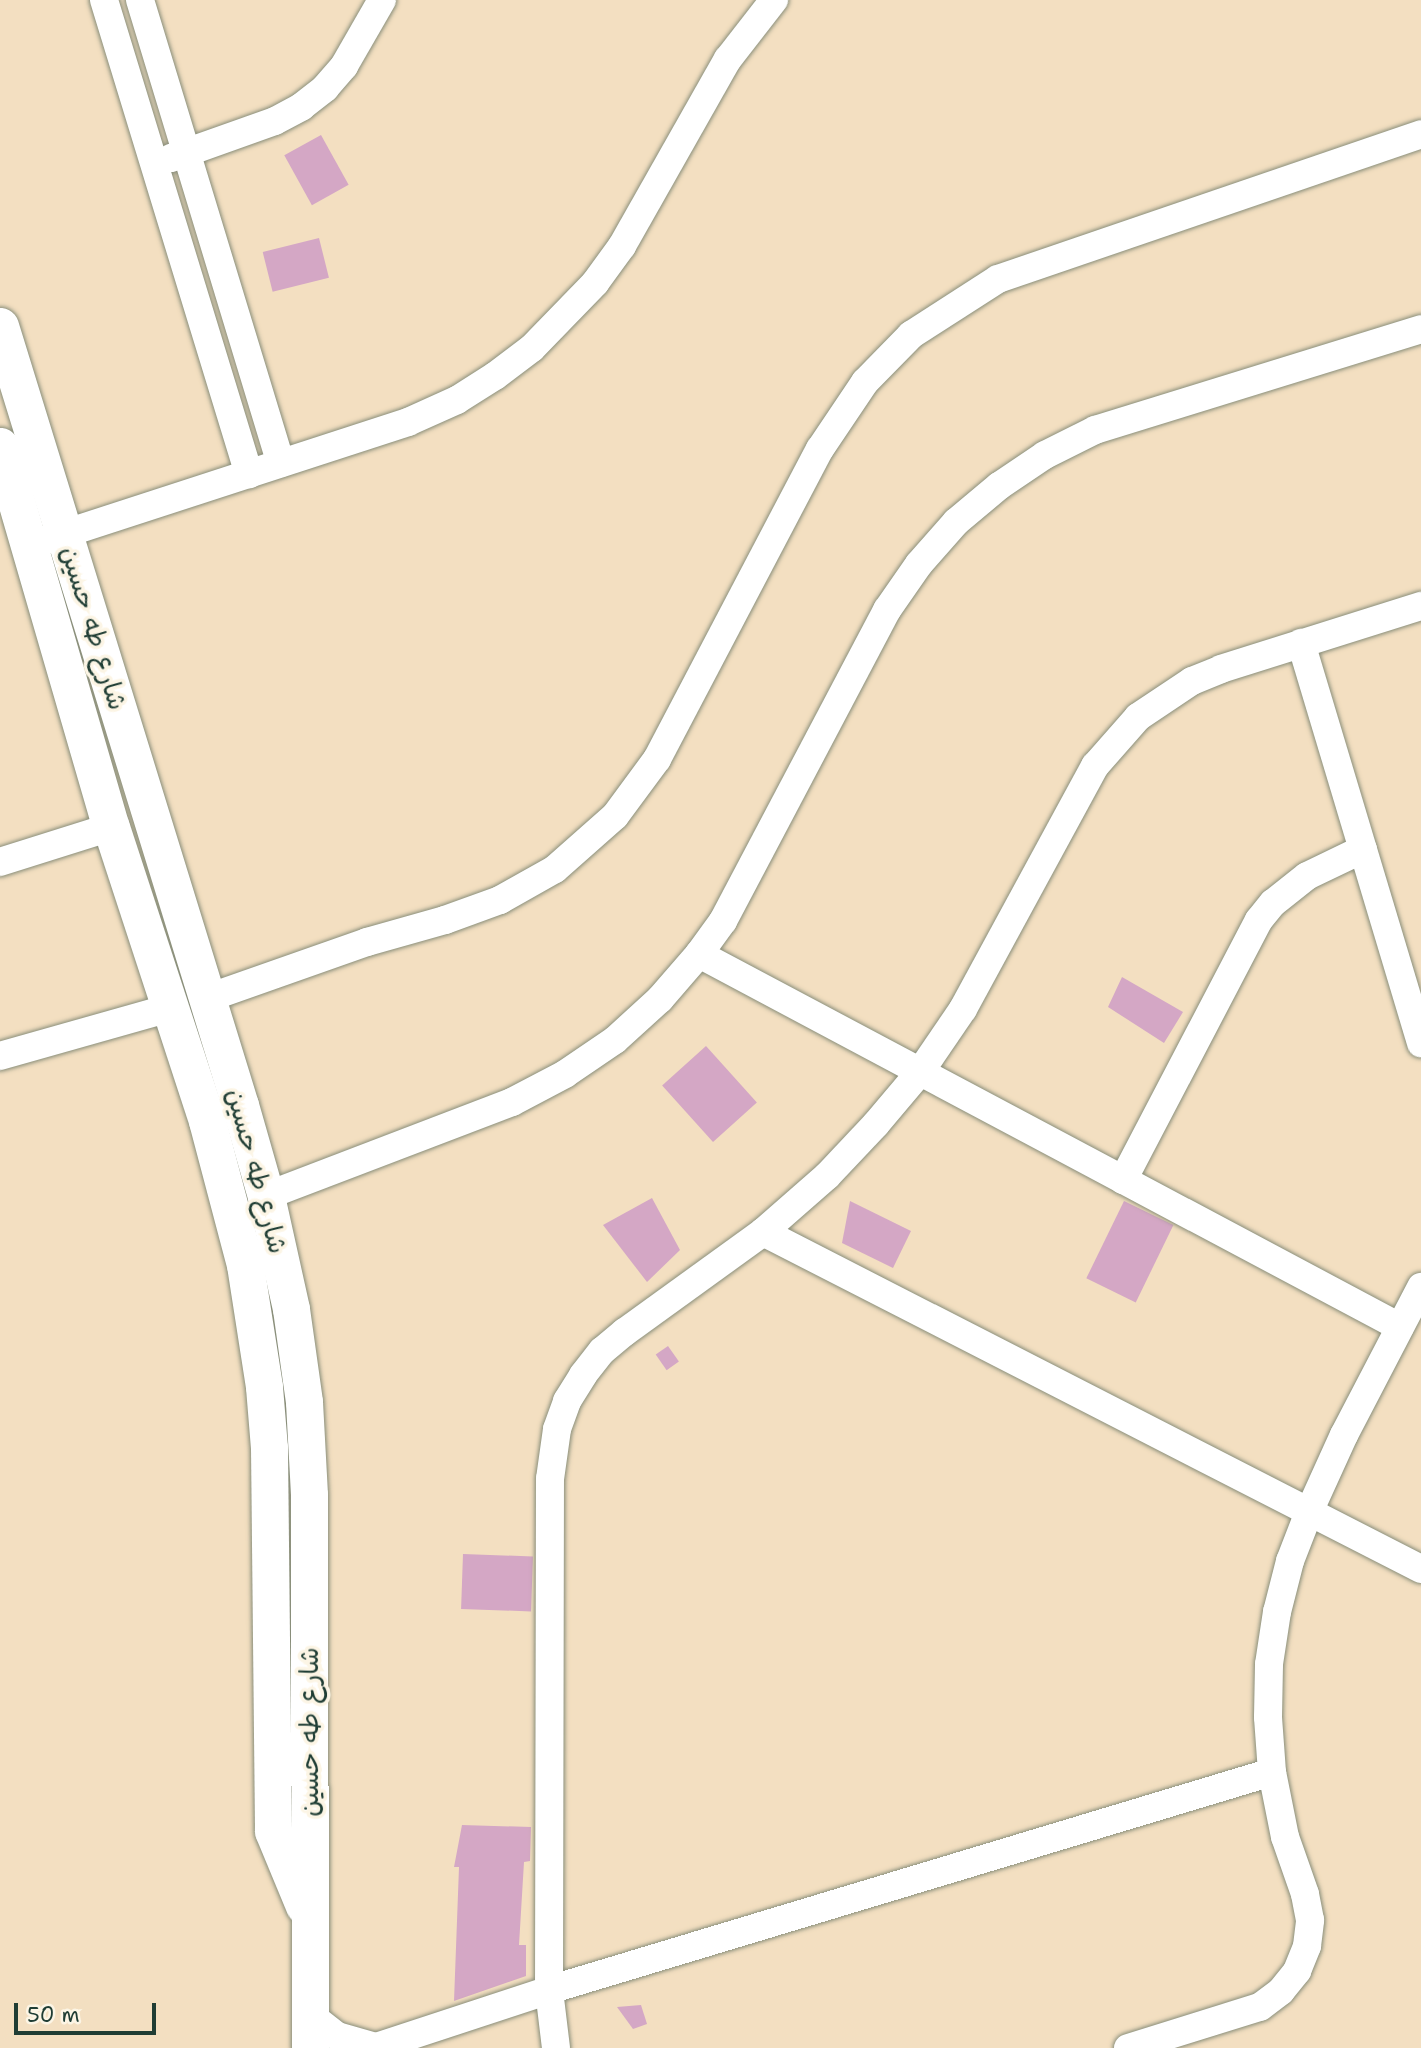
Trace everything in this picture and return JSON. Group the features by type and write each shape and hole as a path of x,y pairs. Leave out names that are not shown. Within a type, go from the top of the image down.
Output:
{"main road":[{"name":"شارع طه حسين","path":"0,326 208,998 266,1196 292,1308 307,1437 309,2031"},
{"name":"شارع طه حسين","path":"0,446 111,827 231,1205 247,1277 264,1387 272,1510 273,1831 289,1875 309,1916"}],"street":[{"path":"104,0 249,474"},
{"path":"140,0 281,463"},
{"path":"155,164 275,121 301,107 325,88 344,66 382,0"},
{"path":"29,546 408,422 457,400 513,362 565,317 622,246 728,59 774,0"},
{"path":"208,998 367,942 445,920 500,900 555,869 615,816 657,759 820,449 866,382 911,335 998,279 1421,134"},
{"path":"266,1196 512,1102 565,1074 615,1040 660,999 723,921 887,610 919,564 956,522 999,486 1034,462 1095,430 1420,330"},
{"path":"556,2048 549,1990 550,1479 557,1429 567,1401 602,1351 763,1232 827,1176 920,1072 963,1009 1095,766 1115,740 1138,717 1192,681 1301,643 1421,606"},
{"path":"1301,643 1421,1043"},
{"path":"0,862 111,827"},
{"path":"1123,1180 1259,920 1273,903 1307,876 1363,849"},
{"path":"699,954 1400,1327"},
{"path":"0,1056 170,1008"},
{"path":"763,1232 1421,1569"},
{"path":"1128,2048 1260,2007 1281,1991 1297,1970 1307,1946 1310,1920 1306,1894 1285,1837 1272,1772 1268,1717 1269,1664 1276,1612 1290,1561 1309,1512 1421,1287"},
{"path":"309,2031 337,2036 374,2048 549,1990 1272,1772"}],"building":[{"path":"321,135 349,185 312,205 284,155"},
{"path":"319,238 329,278 273,292 263,252"},
{"path":"1122,977 1183,1012 1164,1043 1108,1007"},
{"path":"706,1046 757,1102 713,1142 662,1085"},
{"path":"652,1198 680,1250 647,1282 603,1225"},
{"path":"850,1201 911,1231 893,1268 842,1243"},
{"path":"1124,1201 1173,1225 1136,1302 1086,1278"},
{"path":"668,1346 679,1362 667,1370 656,1355"},
{"path":"463,1554 533,1556 531,1611 461,1609"},
{"path":"462,1825 531,1827 530,1861 524,1862 519,1945 526,1945 526,1976 454,2001 459,1867 454,1867"},
{"path":"641,2005 647,2024 633,2029 617,2007"}]}
